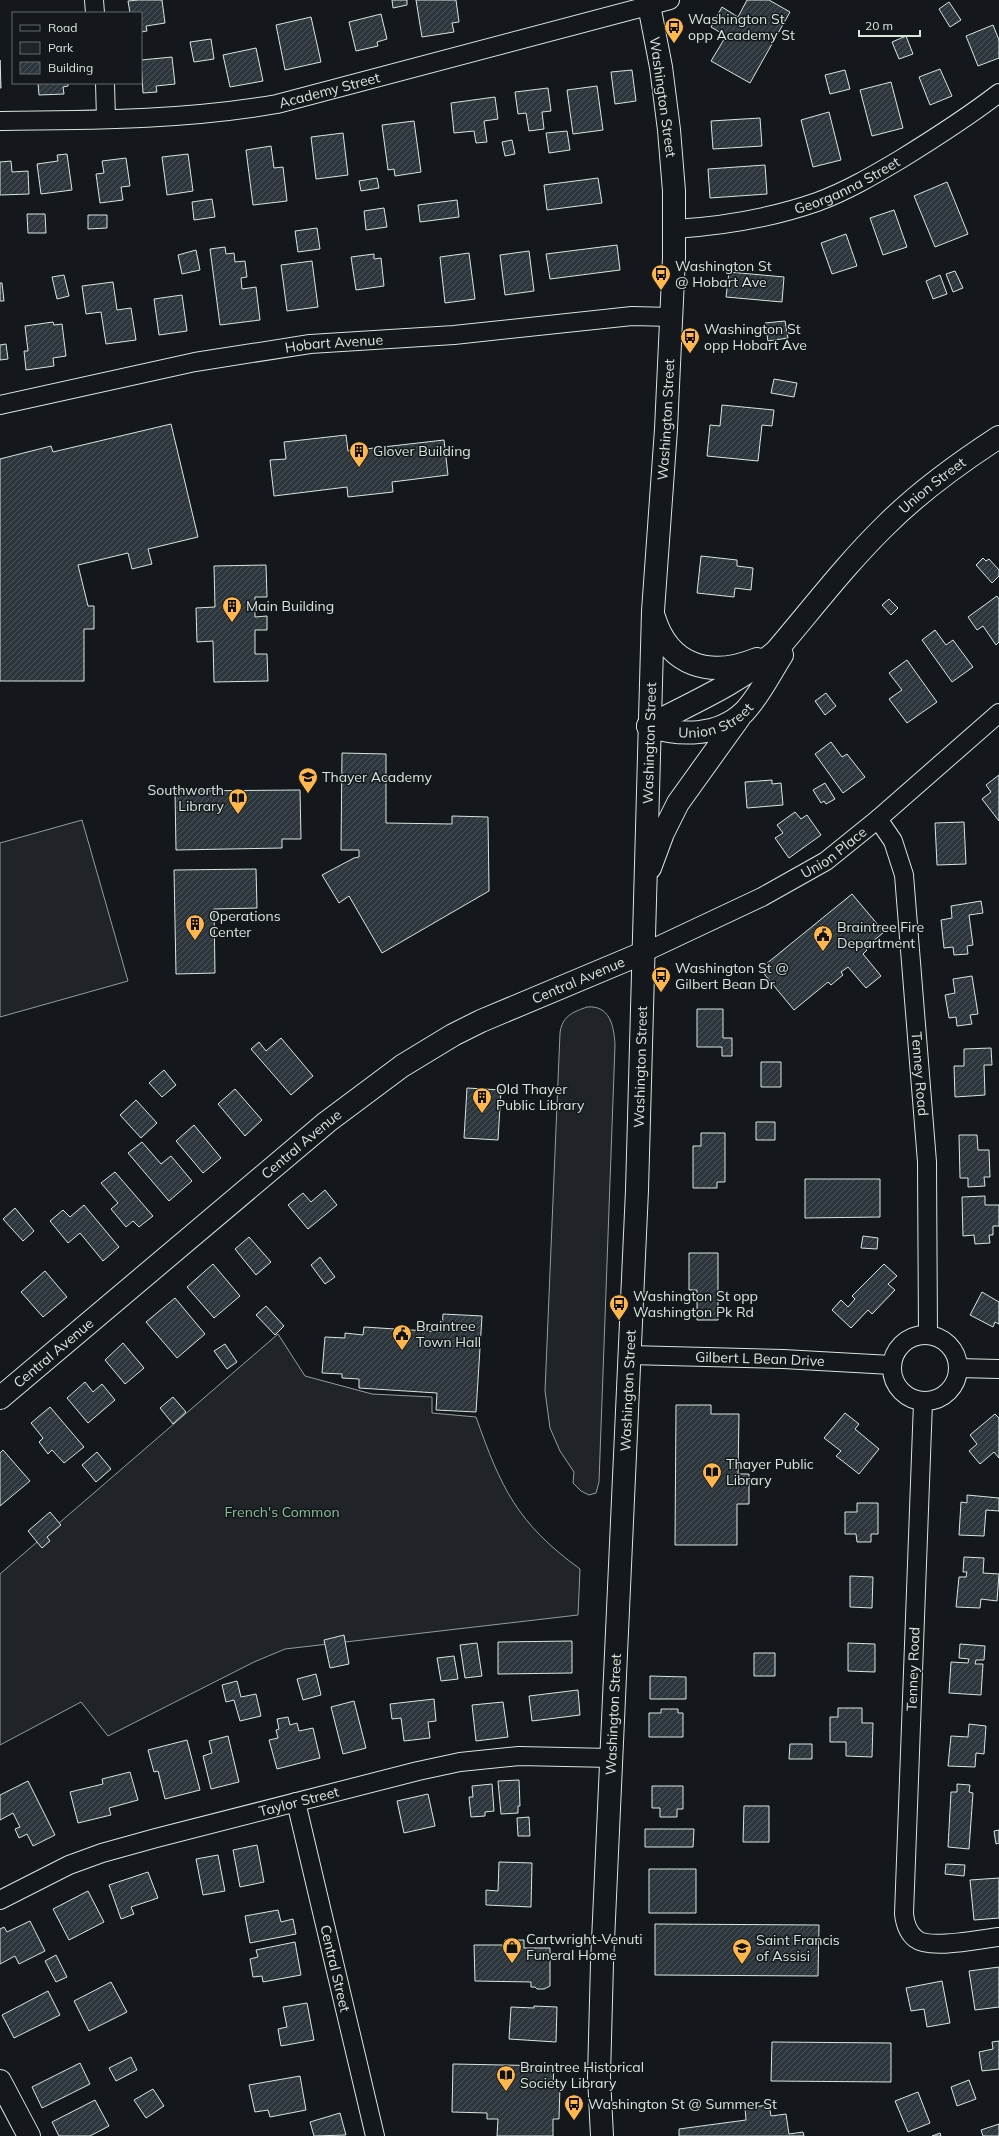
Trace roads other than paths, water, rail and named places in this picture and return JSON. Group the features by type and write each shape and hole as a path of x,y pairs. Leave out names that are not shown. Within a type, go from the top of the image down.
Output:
{"main road":[{"name":"Washington Street","path":"602,2136 599,2058 637,1190 648,726 653,611 672,317 675,229 669,130 661,67 649,3"},
{"name":"Union Street","path":"648,726 753,670 776,651 852,560 905,506 949,472 999,437"},
{"path":"653,611 659,631 668,646 686,661 708,668 734,666 762,657 808,613"},
{"name":"Union Street","path":"648,726 673,732 701,733 725,725 745,711 808,613"},
{"path":"644,884 664,833 678,803 745,711"},
{"name":"Central Avenue","path":"0,1398 327,1122 396,1070 452,1034 643,953"},
{"path":"0,2081 29,2136"}],"street":[{"path":"94,0 96,12"},
{"name":"Academy Street","path":"0,121 106,119 198,115 277,104 649,3 670,0"},
{"path":"105,84 106,119"},
{"name":"Georganna Street","path":"675,229 713,226 754,219 817,202 834,195 869,178 940,135 999,93"},
{"name":"Hobart Avenue","path":"0,404 195,362 304,345 454,335 632,316 672,317"},
{"name":"Union Place","path":"643,953 762,897 806,874 844,848 999,713"},
{"name":"Tenney Road","path":"878,819 893,841 904,875 927,1162 928,1335"},
{"path":"928,1335 942,1339 950,1347 956,1357 958,1368 957,1379 948,1392 938,1399 923,1402 912,1399 897,1387 892,1377 891,1365 896,1352 903,1343 914,1337 928,1335"},
{"name":"Gilbert L Bean Drive","path":"629,1355 783,1359 891,1365"},
{"path":"958,1368 999,1368"},
{"name":"Tenney Road","path":"923,1402 904,1905 905,1920 911,1934 922,1942 933,1943 999,1937"},
{"name":"Taylor Street","path":"0,1900 54,1872 84,1859 156,1838 418,1771 473,1760 536,1756 611,1758"},
{"name":"Central Street","path":"296,1802 375,2136"}],"place":[{"name":"Washington St opp Academy St","path":"674,44"},
{"name":"Washington St @ Hobart Ave","path":"661,291"},
{"name":"Washington St opp Hobart Ave","path":"690,354"},
{"name":"Glover Building","path":"359,468"},
{"name":"Main Building","path":"232,623"},
{"name":"Thayer Academy","path":"308,794"},
{"name":"Southworth Library","path":"238,815"},
{"name":"Operations Center","path":"195,941"},
{"name":"Braintree Fire Department","path":"823,952"},
{"name":"Washington St @ Gilbert Bean Dr","path":"661,993"},
{"name":"Old Thayer Public Library","path":"482,1114"},
{"name":"Washington St opp Washington Pk Rd","path":"619,1321"},
{"name":"Braintree Town Hall","path":"402,1351"},
{"name":"Thayer Public Library","path":"712,1489"},
{"name":"Cartwright-Venuti Funeral Home","path":"512,1964"},
{"name":"Saint Francis of Assisi","path":"742,1965"},
{"name":"Braintree Historical Society Library","path":"506,2092"},
{"name":"Washington St @ Summer St","path":"574,2121"}],"park label":[{"name":"French's Common","path":"282,1512"}]}
